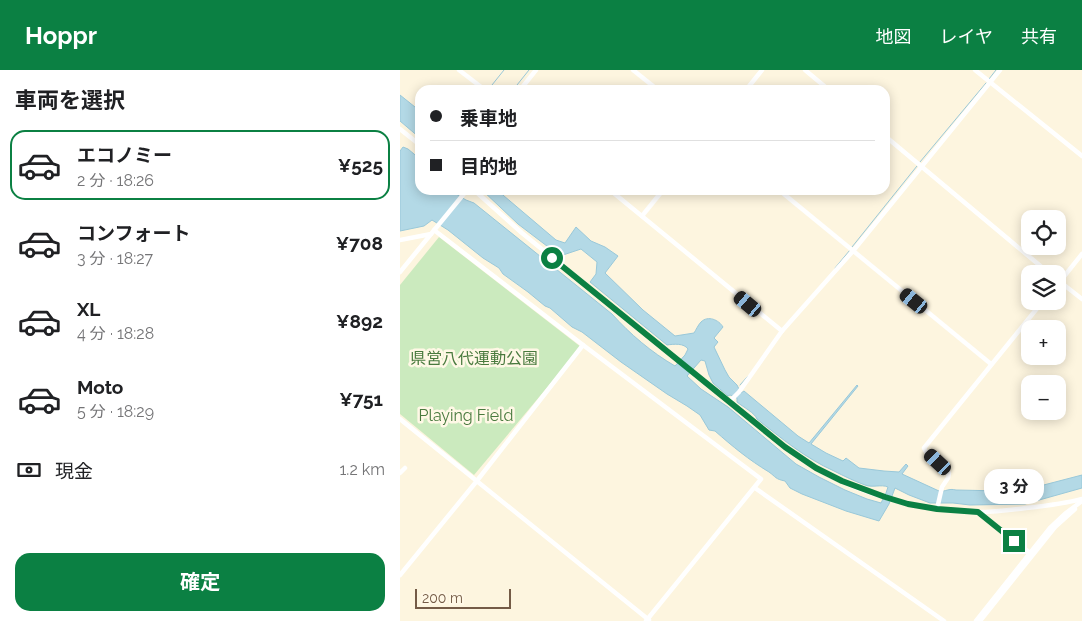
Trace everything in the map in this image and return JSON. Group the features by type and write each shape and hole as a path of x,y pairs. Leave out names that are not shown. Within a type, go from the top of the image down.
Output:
{"street":[{"path":"459,70 478,85"},
{"path":"524,85 536,70"},
{"path":"633,70 652,85"},
{"path":"750,85 762,70"},
{"path":"805,70 823,85"},
{"path":"975,70 1082,156"},
{"path":"729,402 739,392 782,331 922,167 1000,70"},
{"path":"400,129 415,141"},
{"path":"890,140 1039,265"},
{"path":"400,272 463,195"},
{"path":"480,195 522,233 729,402 785,447 816,468 853,486 908,504 978,512 1004,511 1082,501"},
{"path":"616,195 782,331"},
{"path":"642,216 660,195"},
{"path":"785,195 992,364"},
{"path":"400,240 433,232"},
{"path":"400,419 648,620 761,479 433,232"},
{"path":"1066,273 1082,254"},
{"path":"1066,288 1082,299"},
{"path":"937,507 942,487 949,473 924,448 1036,310"},
{"path":"400,575 476,482 583,345"},
{"path":"400,473 405,468"},
{"path":"755,488 944,621"},
{"path":"976,621 1050,528 1082,501"},
{"path":"980,621 1055,527 1082,501"},
{"path":"978,512 1030,553"}],"green space":[{"name":"県営八代運動公園","path":"439,237 581,347 474,475 400,414 400,285"}],"water":[{"path":"400,95 415,107 415,134 400,121"},
{"path":"403,147 415,155 415,195 458,195 474,203 612,314 641,342 675,366 688,349 676,344 667,345 590,282 596,274 597,262 581,249 560,256 518,224 487,195 503,195 556,240 565,243 576,227 591,241 605,247 618,256 605,273 643,310 675,336 694,333 701,322 707,319 719,322 723,327 714,338 718,342 714,347 729,377 737,385 741,393 744,391 809,443 857,385 811,444 826,453 843,461 846,458 859,468 899,472 906,464 908,466 902,474 939,491 951,489 1003,491 1036,487 1082,475 1082,488 1025,504 970,505 930,503 895,488 889,504 879,521 846,511 802,494 790,488 785,481 777,479 715,431 709,430 700,415 621,362 582,332 572,327 448,230 432,220 424,226 400,231 400,151","holes":["701,360 705,361 713,383 728,396 737,398 737,402 757,419 813,460 868,486 888,487 881,503 845,490 796,464 728,407 701,389 687,376"]}],"waterway":[{"path":"492,85 504,70"},
{"path":"517,85 529,70"},
{"path":"989,79 996,70"},
{"path":"920,162 986,83"},
{"path":"852,247 917,166"},
{"path":"835,268 850,250"},
{"path":"740,385 748,376"}],"route":[{"path":"552,258 785,447 816,468 853,486 908,504 937,509 978,512 1014,541"}],"park label":[{"name":"Playing Field","path":"466,415"}]}
